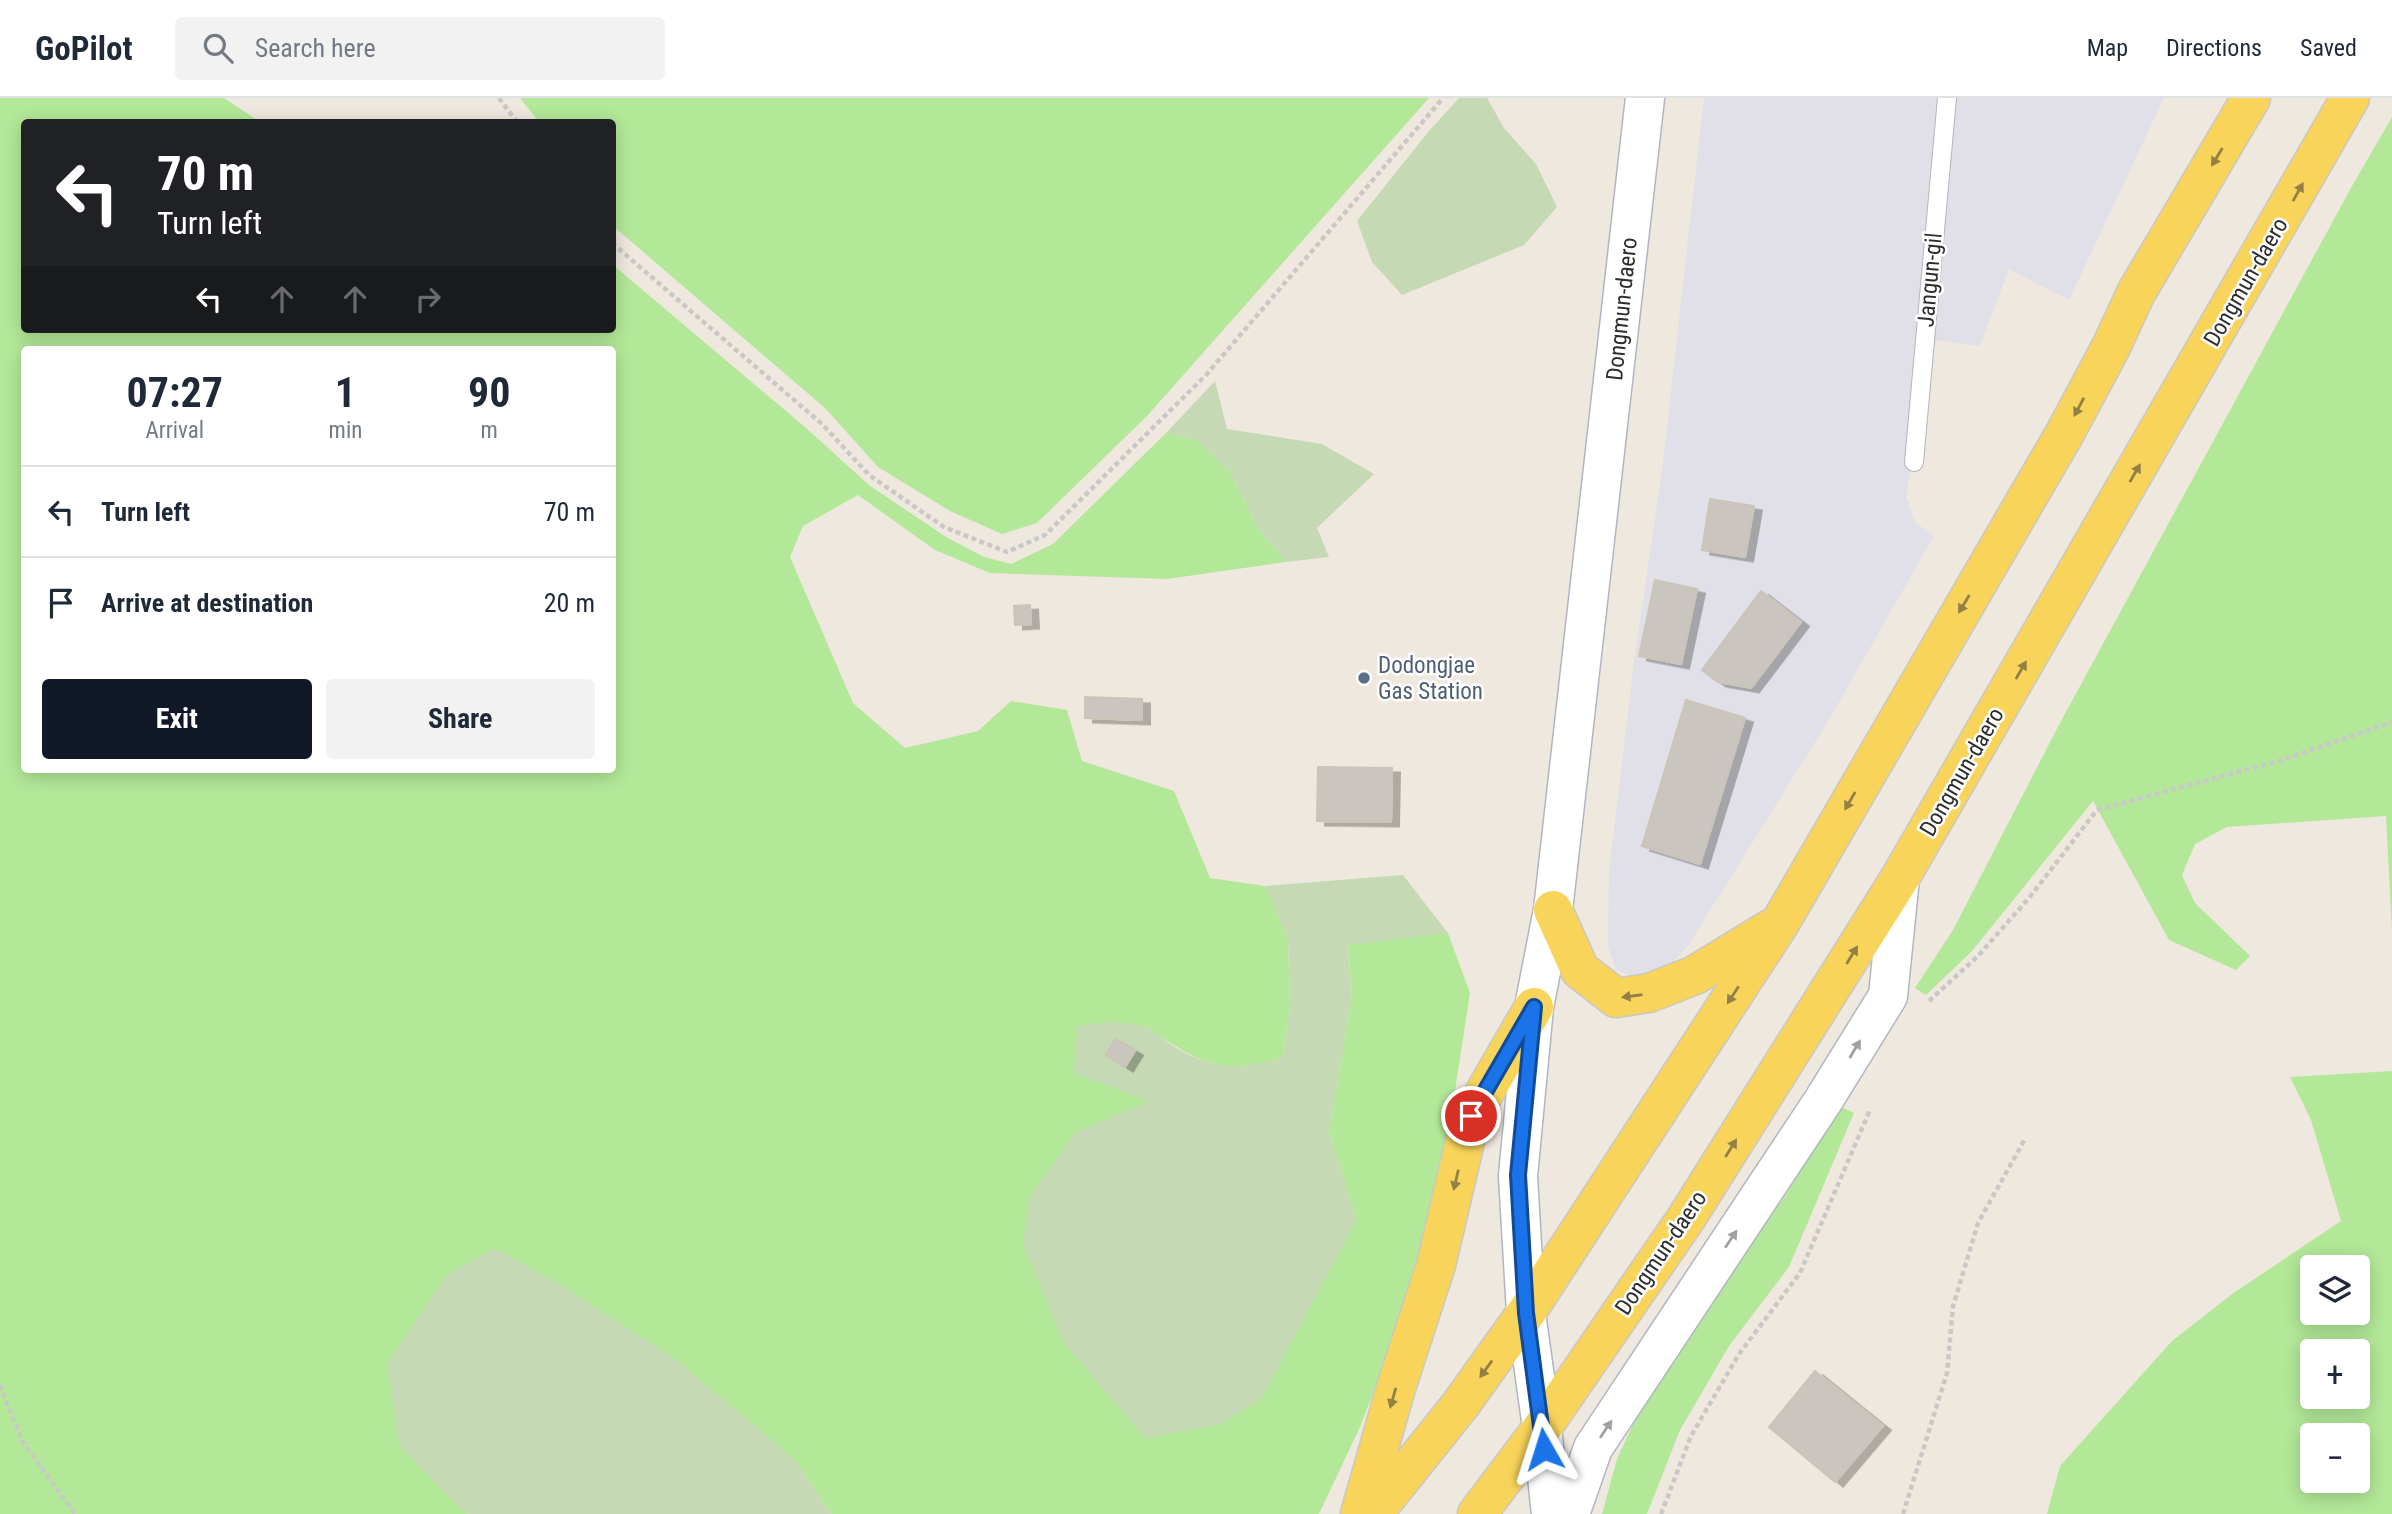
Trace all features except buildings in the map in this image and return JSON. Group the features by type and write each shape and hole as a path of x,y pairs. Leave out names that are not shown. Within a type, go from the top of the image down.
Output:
{"main road":[{"name":"Dongmun-daero","path":"1542,1428 1526,1313 1518,1175 1534,1007 1553,910 1646,98"},
{"path":"1373,1514 1461,1404 1526,1313 1780,923 2065,433 2111,347 2136,293 2251,98"},
{"name":"Dongmun-daero","path":"1477,1514 1542,1428 1687,1217 1900,878 2350,98"},
{"path":"1570,1514 1593,1448 1823,1101 1888,996 1900,878"},
{"path":"1553,910 1580,970 1616,998 1649,993 1695,975 1780,923"},
{"path":"1360,1514 1396,1388 1436,1265 1471,1116 1534,1007"},
{"path":"1542,1428 1551,1514"}],"lane":[{"name":"Jangun-gil","path":"1913,462 1947,98"}],"path":[{"path":"499,98 515,119"},
{"path":"616,246 822,424 869,475 944,527 1007,552 1045,535 1206,375 1443,98"},
{"path":"1928,1002 1978,956 2021,908 2097,810 2281,761 2392,722"},
{"path":"1661,1514 1691,1436 1739,1354 1800,1273 1871,1107"},
{"path":"1903,1514 1947,1373 1953,1306 1978,1223 2025,1139"},
{"path":"0,1385 22,1441 75,1514"}],"shaded area":[{"path":"1704,98 2164,98 2069,300 2009,269 1980,346 1936,340 1906,496 1915,522 1934,536 1827,723 1689,944 1668,968 1637,978 1616,970 1608,946 1609,873 1634,662 1662,471"}],"green space":[{"path":"0,98 224,98 256,119 21,119 21,333 616,333 616,268 805,427 869,485 946,537 984,557 1011,564 1053,544 1166,433 1197,440 1230,472 1258,528 1286,562 1167,579 990,573 935,550 858,495 803,526 790,557 853,703 905,748 978,731 1011,701 1067,710 1082,761 1174,791 1210,878 1265,886 1288,939 1290,1004 1283,1057 1263,1063 1228,1066 1212,1063 1182,1050 1149,1028 1150,1100 1357,1219 1329,1132 1352,995 1348,944 1448,933 1470,993 1431,1246 1360,1427 1319,1514 831,1514 795,1460 458,1506 469,1514 0,1514"},
{"path":"520,98 1429,98 1147,416 1037,523 1002,534 950,511 878,467 825,408 616,229 616,119 537,119"},
{"path":"1459,98 1487,98 1504,128 1536,164 1557,207 1524,245 1402,295 1372,262 1357,221"},
{"path":"2392,117 2392,931 2386,816 2227,827 2195,844 2182,875 2195,903 2250,956 2236,970 2169,940 2093,801 1972,951 1926,995 1915,988 1953,930 2061,721"},
{"path":"1215,381 1227,429 1322,444 1374,474 1317,528 1329,557 1286,562 1258,528 1230,472 1197,440 1166,433"},
{"path":"1403,875 1448,933 1348,945 1352,995 1329,1132 1357,1219 1262,1398 1219,1425 1145,1438 1064,1343 1023,1245 1029,1198 1076,1132 1149,1101 1074,1073 1077,1027 1112,1023 1138,1025 1151,1030 1191,1056 1230,1066 1256,1064 1283,1057 1290,1004 1288,939 1265,886"},
{"path":"2392,1071 2392,1514 2047,1514 2060,1466 2172,1341 2232,1294 2341,1221 2311,1120 2290,1077"},
{"path":"1840,1106 1854,1113 1789,1267 1729,1346 1680,1430 1647,1514 1602,1514 1617,1459 1643,1403 1787,1193"},
{"path":"494,1248 561,1285 679,1362 795,1460 831,1514 469,1514 458,1506 399,1445 387,1364 447,1275"}],"place":[{"name":"Dodongjae Gas Station","path":"1364,678"}],"route":[{"path":"1471,1116 1534,1007 1518,1175 1526,1313 1544,1449"}]}
